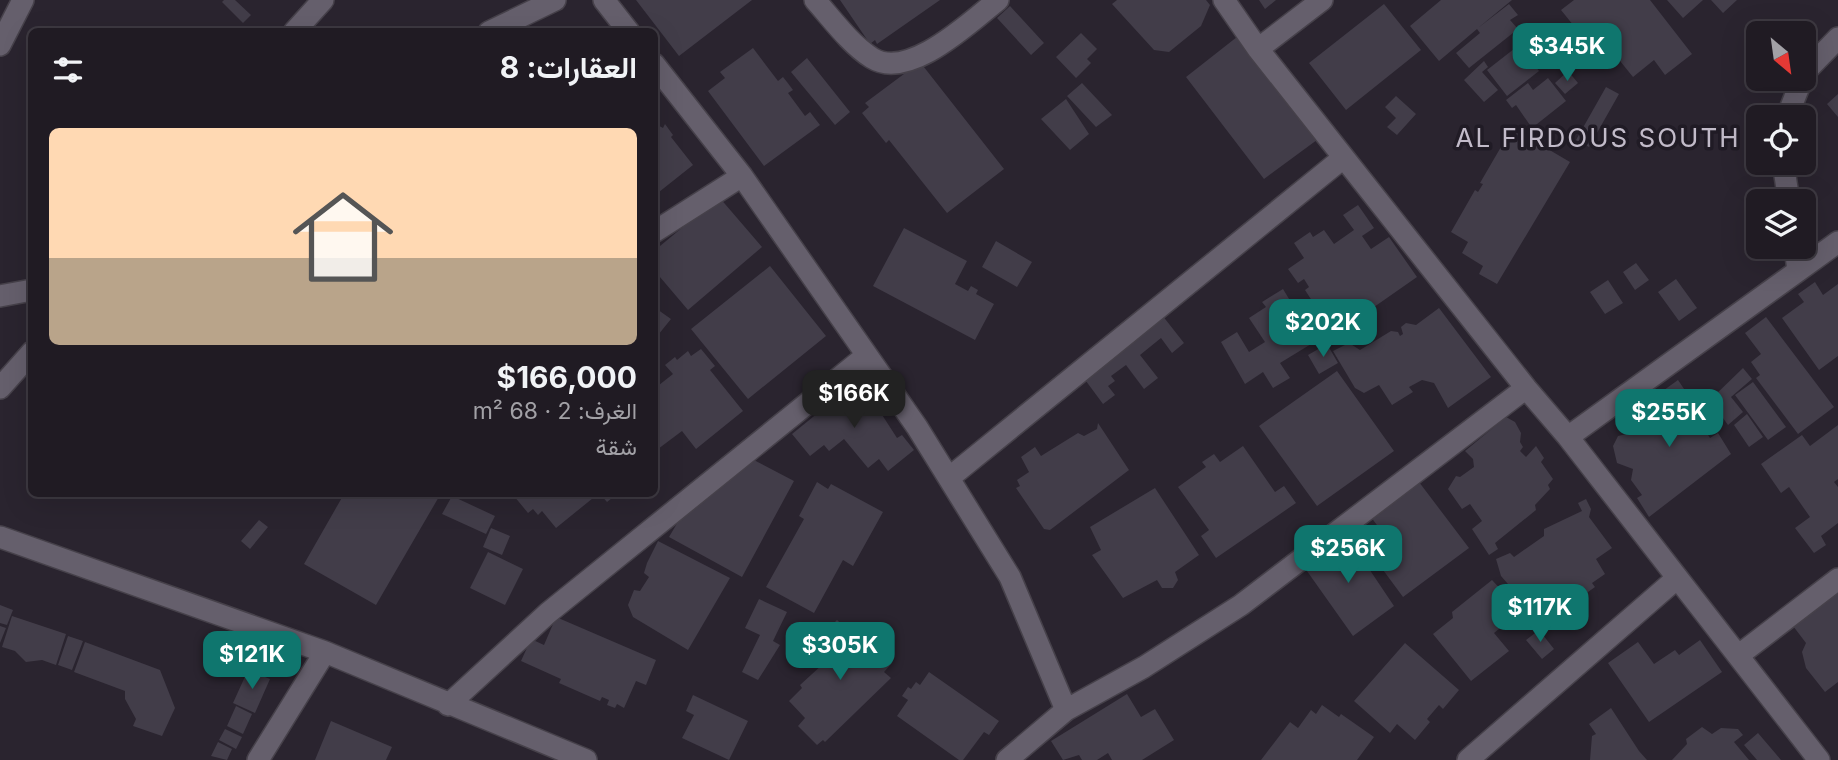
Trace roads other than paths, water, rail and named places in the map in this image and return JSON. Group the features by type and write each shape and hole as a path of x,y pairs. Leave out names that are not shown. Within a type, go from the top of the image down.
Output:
{"street":[{"path":"0,45 23,0"},
{"path":"298,28 323,0"},
{"path":"497,28 555,0"},
{"path":"604,0 626,28"},
{"path":"815,0 846,35 873,59 899,64 937,48 998,0"},
{"path":"1224,0 1258,49 1343,158 1568,437 1819,760"},
{"path":"1258,49 1322,0"},
{"path":"1816,61 1838,38"},
{"path":"658,69 742,176 949,478 1010,577 1066,710"},
{"path":"949,478 1343,158"},
{"path":"658,229 742,176"},
{"path":"1568,437 1838,242"},
{"path":"1796,259 1798,271"},
{"path":"0,296 28,291"},
{"path":"0,388 28,356"},
{"path":"448,705 548,613 866,356"},
{"path":"1007,760 1066,710 1144,667 1241,605 1526,388"},
{"path":"0,537 325,652 563,755 586,760"},
{"path":"1468,760 1676,579"},
{"path":"1739,656 1838,579"},
{"path":"258,760 325,652"}],"district":[{"name":"AL FIRDOUS SOUTH","path":"1598,137"}]}
